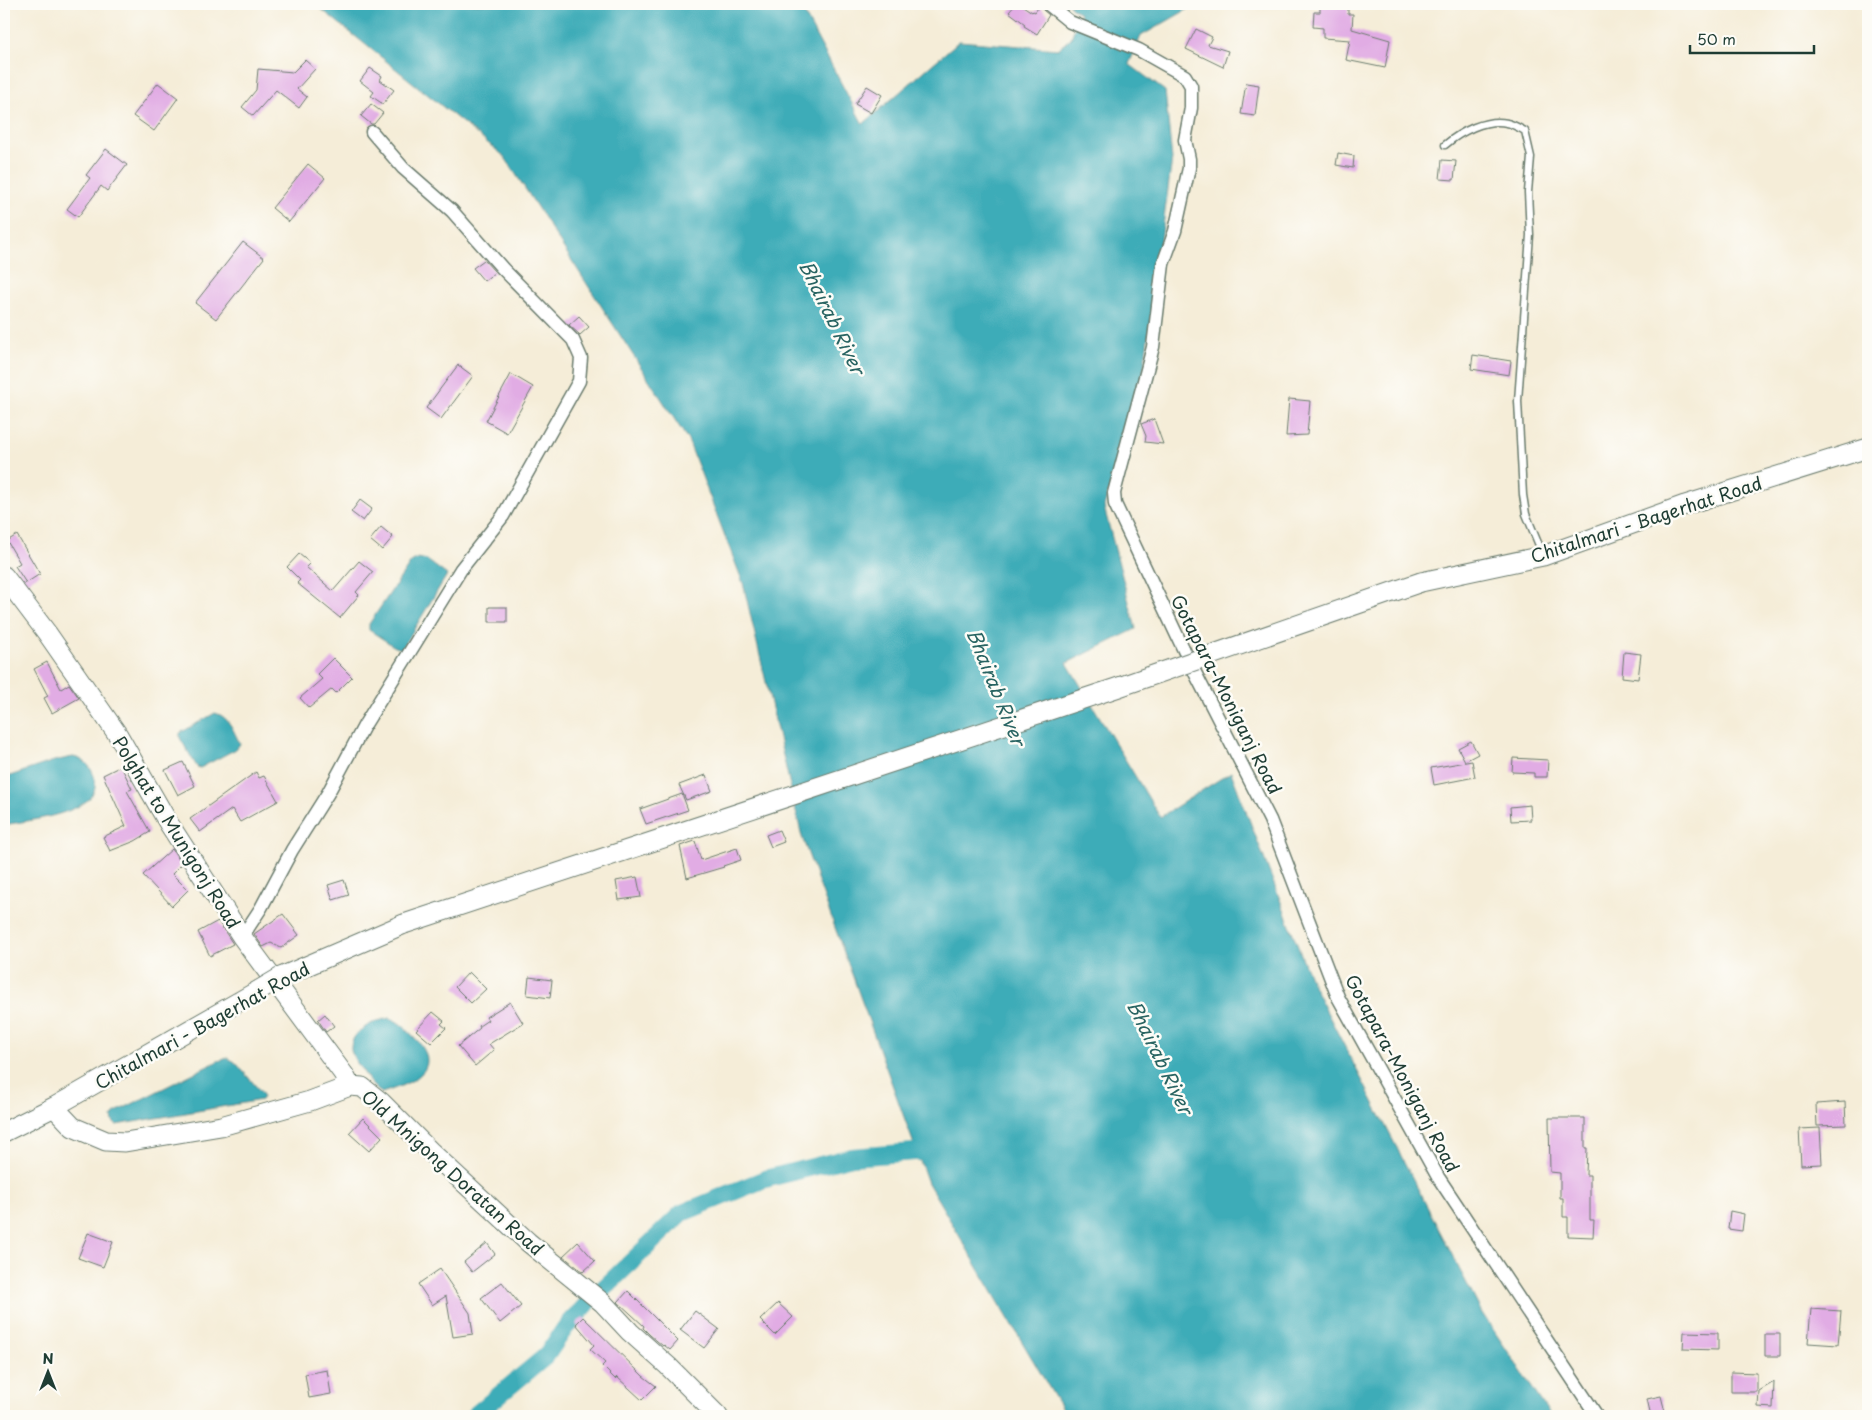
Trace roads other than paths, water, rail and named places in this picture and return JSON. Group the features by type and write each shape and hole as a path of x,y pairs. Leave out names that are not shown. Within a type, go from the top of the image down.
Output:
{"main road":[{"name":"Chitalmari - Bagerhat Road","path":"4,1132 54,1107 281,977 404,924 1116,688 1421,582 1543,556 1685,505 1868,448"},
{"name":"Polghat to Munigonj Road","path":"4,576 47,633 118,735 169,824 242,937 345,1076 350,1086"},
{"name":"Old Mnigong Doratan Road","path":"54,1107 73,1127 106,1141 124,1142 230,1123 310,1101 350,1086 362,1087 381,1102 430,1151 528,1242 603,1303 630,1332 668,1366 718,1416"}],"street":[{"name":"Gotapara-Moniganj Road","path":"1048,4 1070,22 1139,50 1185,76 1191,86 1191,108 1185,140 1189,168 1175,232 1163,264 1153,347 1114,493 1115,504 1190,663 1270,820 1338,997 1438,1177 1597,1416"},
{"path":"242,937 261,908 292,850 328,793 392,678 461,568 503,516 579,381 581,358 573,340 503,269 452,211 403,168 372,132"}],"lane":[{"path":"1445,145 1468,129 1488,124 1506,122 1525,131 1531,157 1528,192 1530,235 1518,401 1523,495 1526,514 1543,556"}],"water":[{"name":"Bhairab River","path":"315,4 799,4 863,124 959,41 1058,49 1071,38 1080,13 1068,4 1197,4 1141,36 1129,64 1165,91 1172,159 1142,383 1104,507 1136,629 1067,663 1160,817 1231,772 1312,983 1482,1313 1551,1416 1066,1416 928,1183 802,837 743,583 688,440 504,156"},
{"path":"418,558 427,560 447,575 402,649 395,647 369,630 369,624 411,562"},
{"path":"215,713 224,717 240,744 236,749 200,768 197,767 180,738 180,733"},
{"path":"73,757 86,763 94,776 95,789 89,799 77,807 62,813 4,825 4,778 54,761"},
{"path":"390,1018 401,1025 417,1040 425,1051 427,1061 420,1075 412,1081 382,1093 376,1089 357,1064 351,1046 356,1035 366,1026"},
{"path":"228,1058 235,1062 262,1093 263,1097 261,1100 116,1125 113,1122 112,1117 118,1111 218,1061"}],"waterway":[{"path":"603,1289 682,1213 765,1179 852,1157 939,1150"},
{"path":"474,1416 546,1356 565,1328 587,1304"}]}
